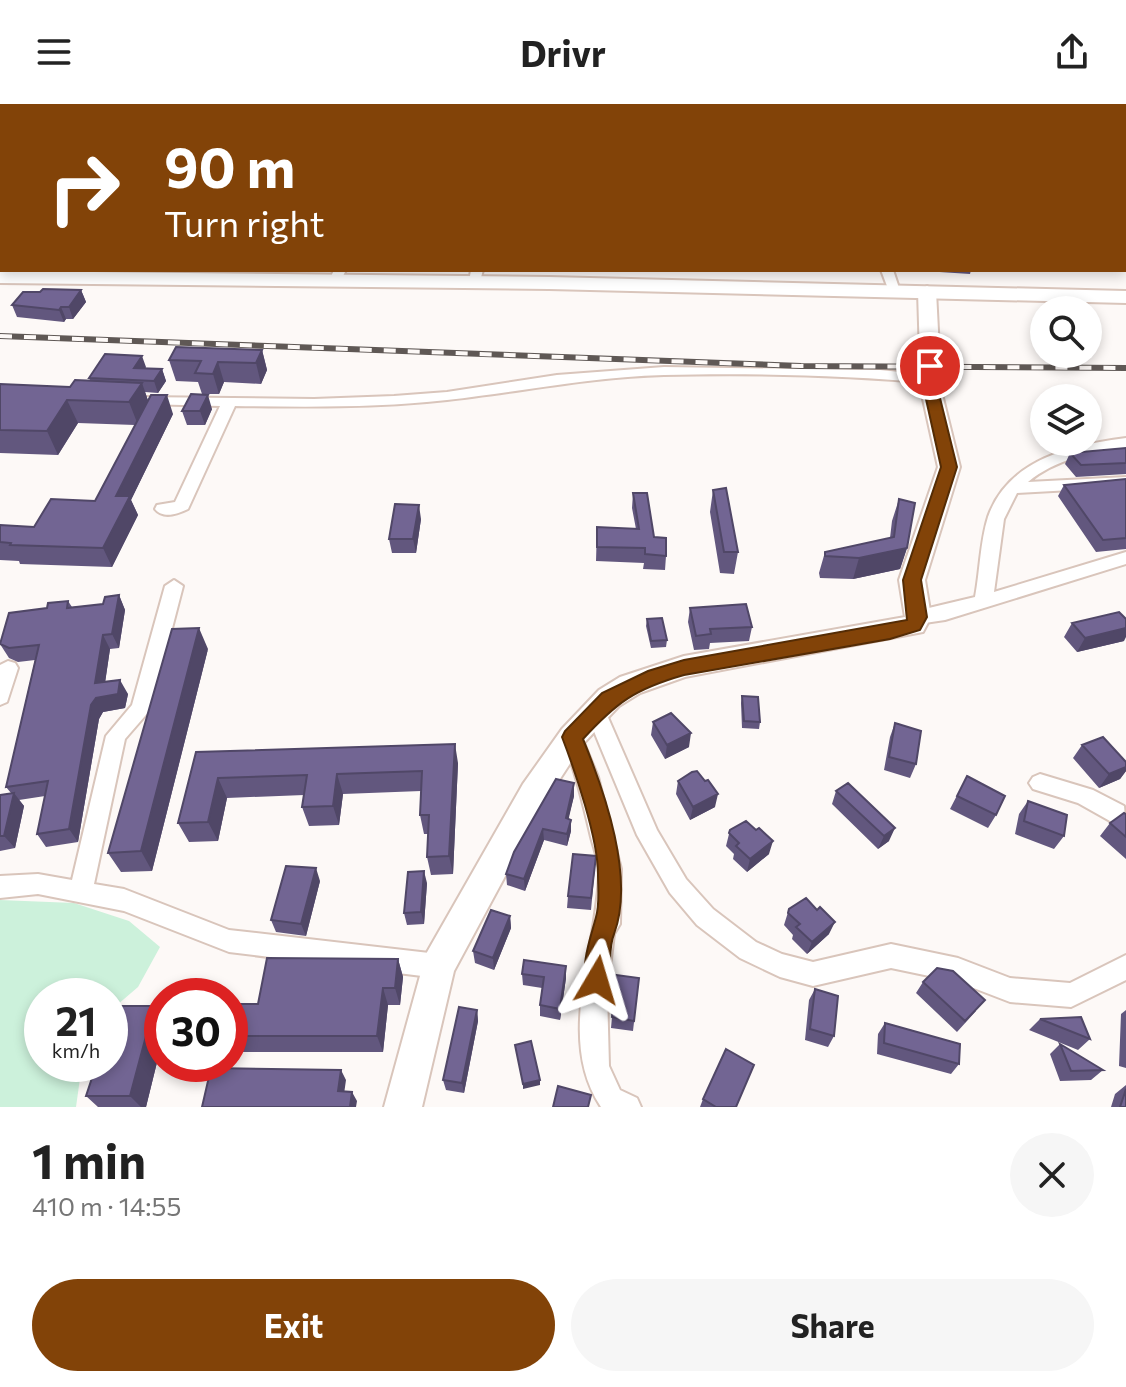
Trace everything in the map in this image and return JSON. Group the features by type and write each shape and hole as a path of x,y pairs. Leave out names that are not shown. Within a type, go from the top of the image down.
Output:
{"main road":[{"path":"0,277 115,274 476,276 1126,297"},
{"path":"403,1107 438,966 534,793 572,737 609,698 630,685 669,672 914,625 918,617 912,580 949,467 931,379 927,291"}],"street":[{"path":"888,272 894,291"},
{"path":"121,399 229,402 394,400 608,374 664,371 880,374 931,379"},
{"path":"163,509 175,509 182,505 229,402"},
{"path":"984,599 996,518 1013,488 1038,467 1061,457 1126,443"},
{"path":"1013,488 1126,482"},
{"path":"918,617 945,613 1126,558"},
{"path":"81,892 116,736 141,709 174,586"},
{"path":"0,697 8,668"},
{"path":"596,712 648,835 678,886 705,917 748,950 780,965 813,974 891,956 958,970 1010,990 1071,995 1126,967"},
{"path":"572,737 588,777 610,869 608,924 603,928 594,1005 597,1073 610,1098 628,1107"},
{"path":"1040,783 1083,794 1126,820"},
{"path":"0,887 38,884 124,900 229,941 438,966"}],"green space":[{"path":"0,900 74,903 129,921 160,947 138,987 128,996 128,978 24,978 24,1082 79,1082 76,1107 0,1107"}],"building":[{"path":"43,289 81,290 69,307 59,310 12,305 23,292 40,292"},
{"path":"176,347 262,350 256,363 218,362 213,374 195,373 201,361 169,360"},
{"path":"105,354 142,356 134,368 162,369 154,381 89,378"},
{"path":"75,380 142,383 129,402 67,400 47,431 0,430 0,384 70,387"},
{"path":"191,394 208,395 200,411 182,411"},
{"path":"151,395 167,395 116,496 130,496 103,548 10,545 0,542 0,525 34,527 51,499 95,501"},
{"path":"1126,448 1126,463 1081,465 1073,456 1102,456 1102,450"},
{"path":"1126,479 1126,538 1103,540 1064,485"},
{"path":"726,488 738,552 724,552 713,490"},
{"path":"633,493 647,493 654,537 666,538 666,556 645,554 645,548 597,547 597,527 639,529"},
{"path":"899,499 915,503 907,548 859,558 825,556 825,552 894,537"},
{"path":"395,504 419,505 413,539 389,539"},
{"path":"119,595 112,634 103,635 95,683 120,680 118,694 96,698 91,705 69,829 37,834 48,781 6,787 39,645 9,648 0,644 9,613 47,608 48,603 68,601 67,608 103,604 105,597"},
{"path":"746,604 752,627 710,629 711,634 696,636 690,608"},
{"path":"1119,612 1126,619 1126,628 1085,638 1072,623"},
{"path":"662,618 667,640 651,641 647,619"},
{"path":"199,628 141,851 108,853 172,629"},
{"path":"742,696 758,697 760,722 744,721"},
{"path":"671,713 691,733 667,745 653,722"},
{"path":"895,723 921,731 916,764 889,757"},
{"path":"1103,737 1126,762 1126,767 1109,774 1082,745"},
{"path":"455,744 449,856 427,857 429,815 420,815 422,771 337,774 333,806 302,807 307,775 218,778 208,822 178,823 196,752"},
{"path":"697,771 718,794 693,807 678,781"},
{"path":"967,776 1005,796 996,815 957,796"},
{"path":"556,779 574,783 566,818 571,820 567,834 543,829 524,879 506,874 514,852"},
{"path":"848,783 895,828 884,836 836,791"},
{"path":"14,793 4,836 0,836 0,795"},
{"path":"1028,801 1067,815 1064,836 1024,821"},
{"path":"1126,814 1126,837 1110,823"},
{"path":"746,821 773,841 750,859 736,846 739,843 729,833"},
{"path":"573,854 596,856 591,898 568,896"},
{"path":"286,866 316,868 301,924 271,920"},
{"path":"424,871 421,912 404,913 408,872"},
{"path":"806,898 835,922 812,942 796,927 800,924 788,913 789,909"},
{"path":"491,910 510,916 493,958 473,951"},
{"path":"267,958 398,959 395,988 383,988 377,1036 248,1036 248,1004 258,1004"},
{"path":"524,960 566,966 560,1009 540,1005 544,977 522,974"},
{"path":"937,968 953,971 985,1000 965,1021 923,982"},
{"path":"616,975 639,978 634,1021 612,1017"},
{"path":"815,989 838,996 834,1036 810,1029"},
{"path":"128,1006 144,1006 144,1044 130,1096 86,1096 91,1082 128,1082"},
{"path":"459,1007 477,1010 462,1083 443,1080"},
{"path":"1081,1017 1090,1039 1040,1019"},
{"path":"885,1023 960,1044 959,1064 884,1043"},
{"path":"531,1041 540,1080 523,1084 515,1045"},
{"path":"1060,1044 1103,1070 1071,1071"},
{"path":"726,1049 754,1065 736,1107 716,1107 703,1099"},
{"path":"248,1069 341,1070 338,1091 352,1092 350,1107 202,1107 208,1082 248,1082"},
{"path":"558,1086 591,1095 588,1107 553,1107"},
{"path":"1126,1089 1126,1107 1120,1107"}],"railway":[{"path":"0,336 801,366 1126,368"}],"route":[{"path":"597,980 603,928 608,924 610,869 588,777 572,737 609,698 630,685 655,676 684,667 890,632 914,625 918,617 912,580 949,467 931,390 930,366"}]}
